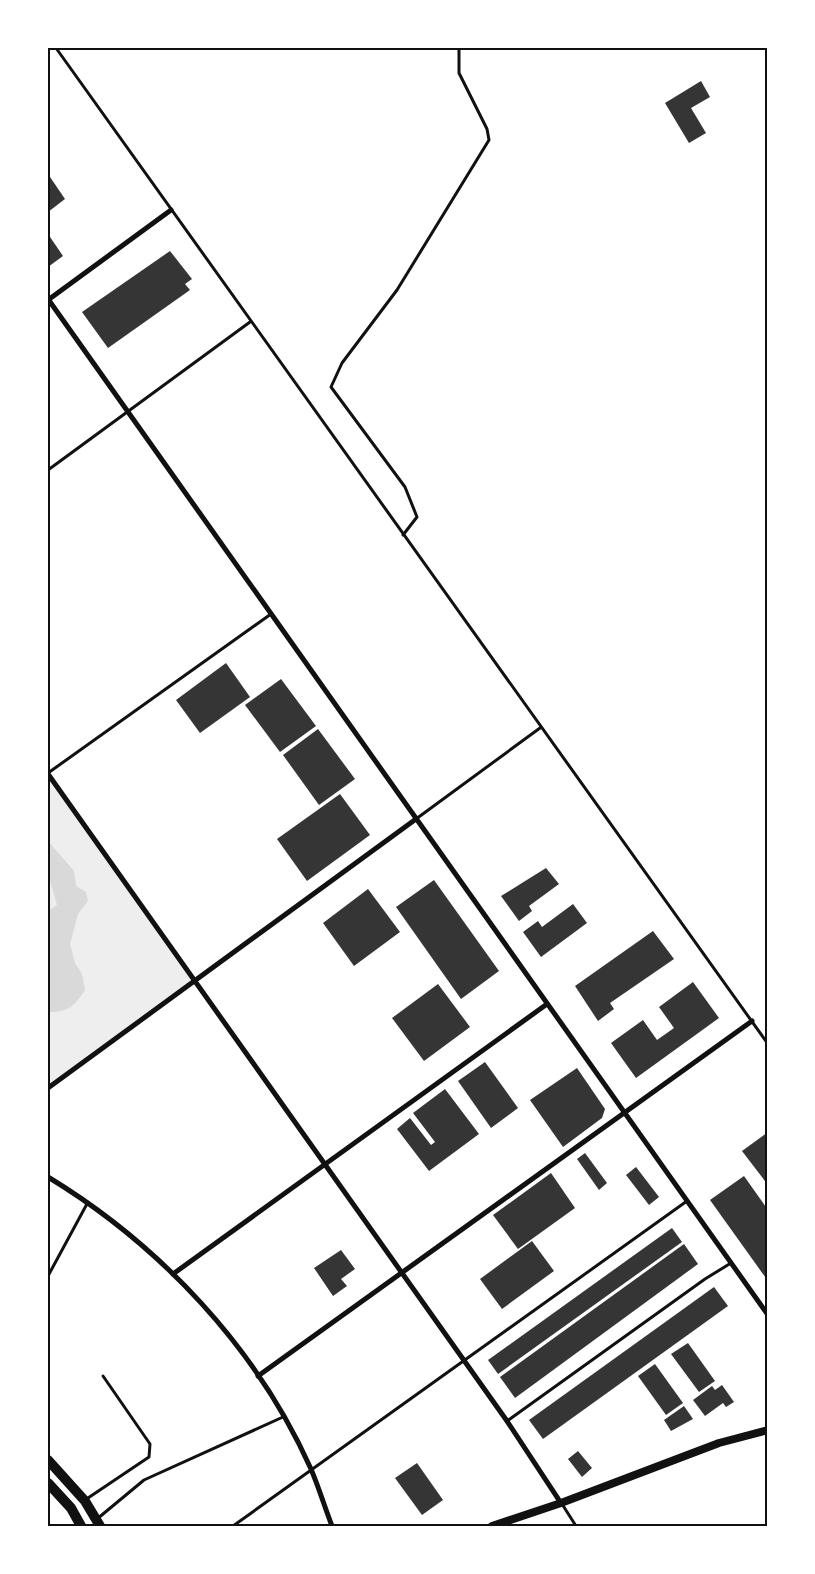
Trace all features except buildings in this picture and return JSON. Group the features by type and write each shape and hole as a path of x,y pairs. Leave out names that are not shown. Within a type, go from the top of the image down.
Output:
{"main road":[{"path":"48,1460 85,1501 98,1523"},
{"path":"48,1483 71,1508 81,1526"}],"street":[{"path":"171,210 48,300 768,1315"},
{"path":"48,773 507,1421 561,1503"},
{"path":"48,1088 416,818"},
{"path":"173,1274 547,1004"},
{"path":"258,1376 752,1021"},
{"path":"48,1177 88,1202 173,1274 229,1335 258,1376 283,1417 311,1470 332,1526"},
{"path":"492,1526 561,1503 718,1443 768,1430"}],"lane":[{"path":"56,48 540,728 768,1044"},
{"path":"403,535 418,517 405,487 331,387 342,363 397,290 489,140 487,129 458,72 459,48"},
{"path":"48,470 250,322"},
{"path":"48,773 271,614"},
{"path":"416,818 540,728"},
{"path":"235,1526 687,1201"},
{"path":"48,1276 88,1202"},
{"path":"507,1421 704,1279 731,1263"},
{"path":"85,1501 149,1458 150,1444 103,1376"},
{"path":"98,1523 144,1480 283,1417"},
{"path":"561,1503 576,1526"}],"shaded area":[{"path":"48,774 194,980 48,1088"},
{"path":"48,841 74,871 76,886 86,892 88,901 78,914 70,944 75,963 82,974 85,990 77,1001 66,1010 48,1012 48,911 57,905 48,873"}]}
